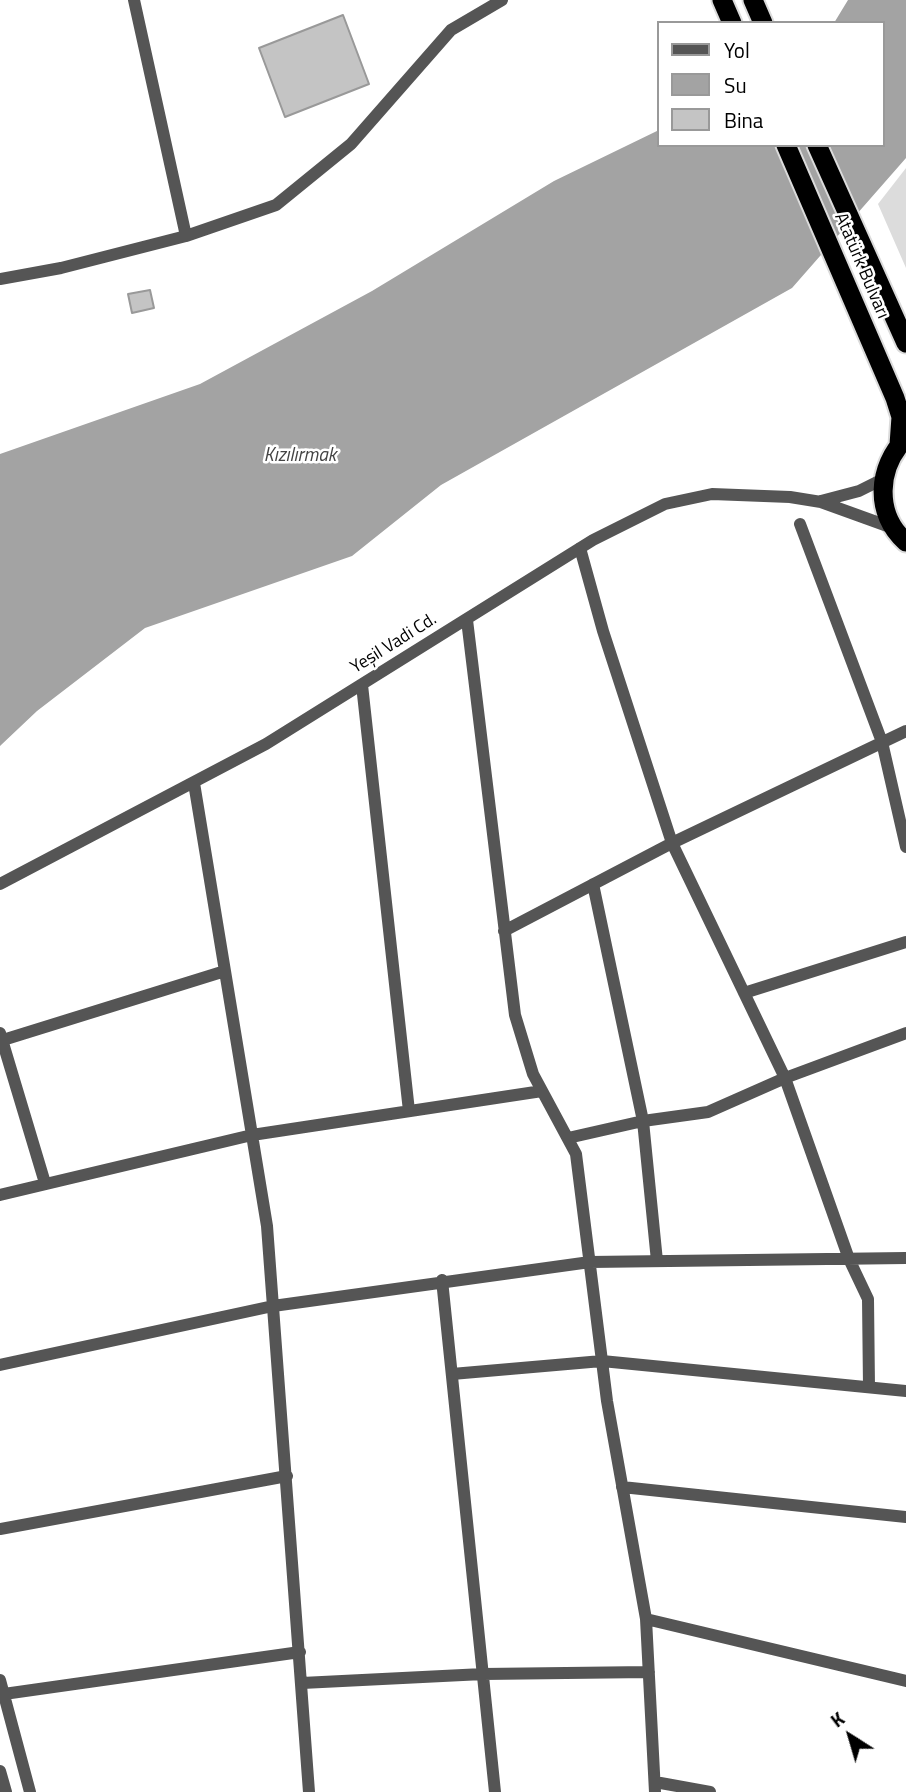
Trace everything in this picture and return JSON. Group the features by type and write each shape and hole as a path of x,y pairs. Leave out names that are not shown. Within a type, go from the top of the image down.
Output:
{"highway":[{"path":"722,0 731,21"},
{"path":"753,0 762,21"},
{"name":"Atatürk Bulvarı","path":"787,147 895,398 901,418 903,442 886,467 883,479"},
{"name":"Atatürk Bulvarı","path":"818,147 906,343"},
{"path":"883,479 884,504 900,535"}],"street":[{"path":"134,0 186,236"},
{"path":"0,278 61,268 186,236 276,205 351,144 451,30 502,0"},
{"path":"821,502 859,491 883,479"},
{"name":"Yeşil Vadi Cd.","path":"0,884 267,744 580,548 665,504 712,494 821,502"},
{"path":"821,502 900,535"},
{"path":"800,524 882,742 906,847"},
{"path":"580,548 603,631 672,842 785,1078 849,1259 868,1299 869,1387"},
{"path":"467,620 515,1015 533,1074 576,1154 602,1361 646,1619 655,1787 710,1792"},
{"path":"362,685 409,1111"},
{"path":"504,931 672,842 906,731"},
{"path":"194,783 267,1226 309,1792"},
{"path":"593,884 643,1121 657,1261"},
{"path":"744,993 906,942"},
{"path":"46,1183 1,1036 225,971"},
{"path":"568,1138 643,1121 708,1112 785,1078 906,1033"},
{"path":"0,1195 252,1135 542,1091"},
{"path":"0,1364 273,1306 442,1280 590,1262 906,1258"},
{"path":"442,1280 495,1792"},
{"path":"452,1374 602,1361 906,1391"},
{"path":"0,1529 286,1476"},
{"path":"622,1487 906,1517"},
{"path":"646,1619 906,1681"},
{"path":"4,1694 300,1652"},
{"path":"302,1683 483,1674 649,1672"},
{"path":"0,1679 30,1792"},
{"path":"0,1772 6,1792"}],"shaded area":[{"path":"906,168 906,268 878,204"}],"water":[{"name":"Kızılırmak","path":"848,0 906,0 906,158 792,288 441,485 352,556 145,628 37,711 0,746 0,454 200,384 372,291 554,181 657,131 657,147 885,147 885,21 835,21"}],"building":[{"path":"343,15 369,84 285,117 259,48"},
{"path":"150,290 154,308 132,313 128,294"}]}
